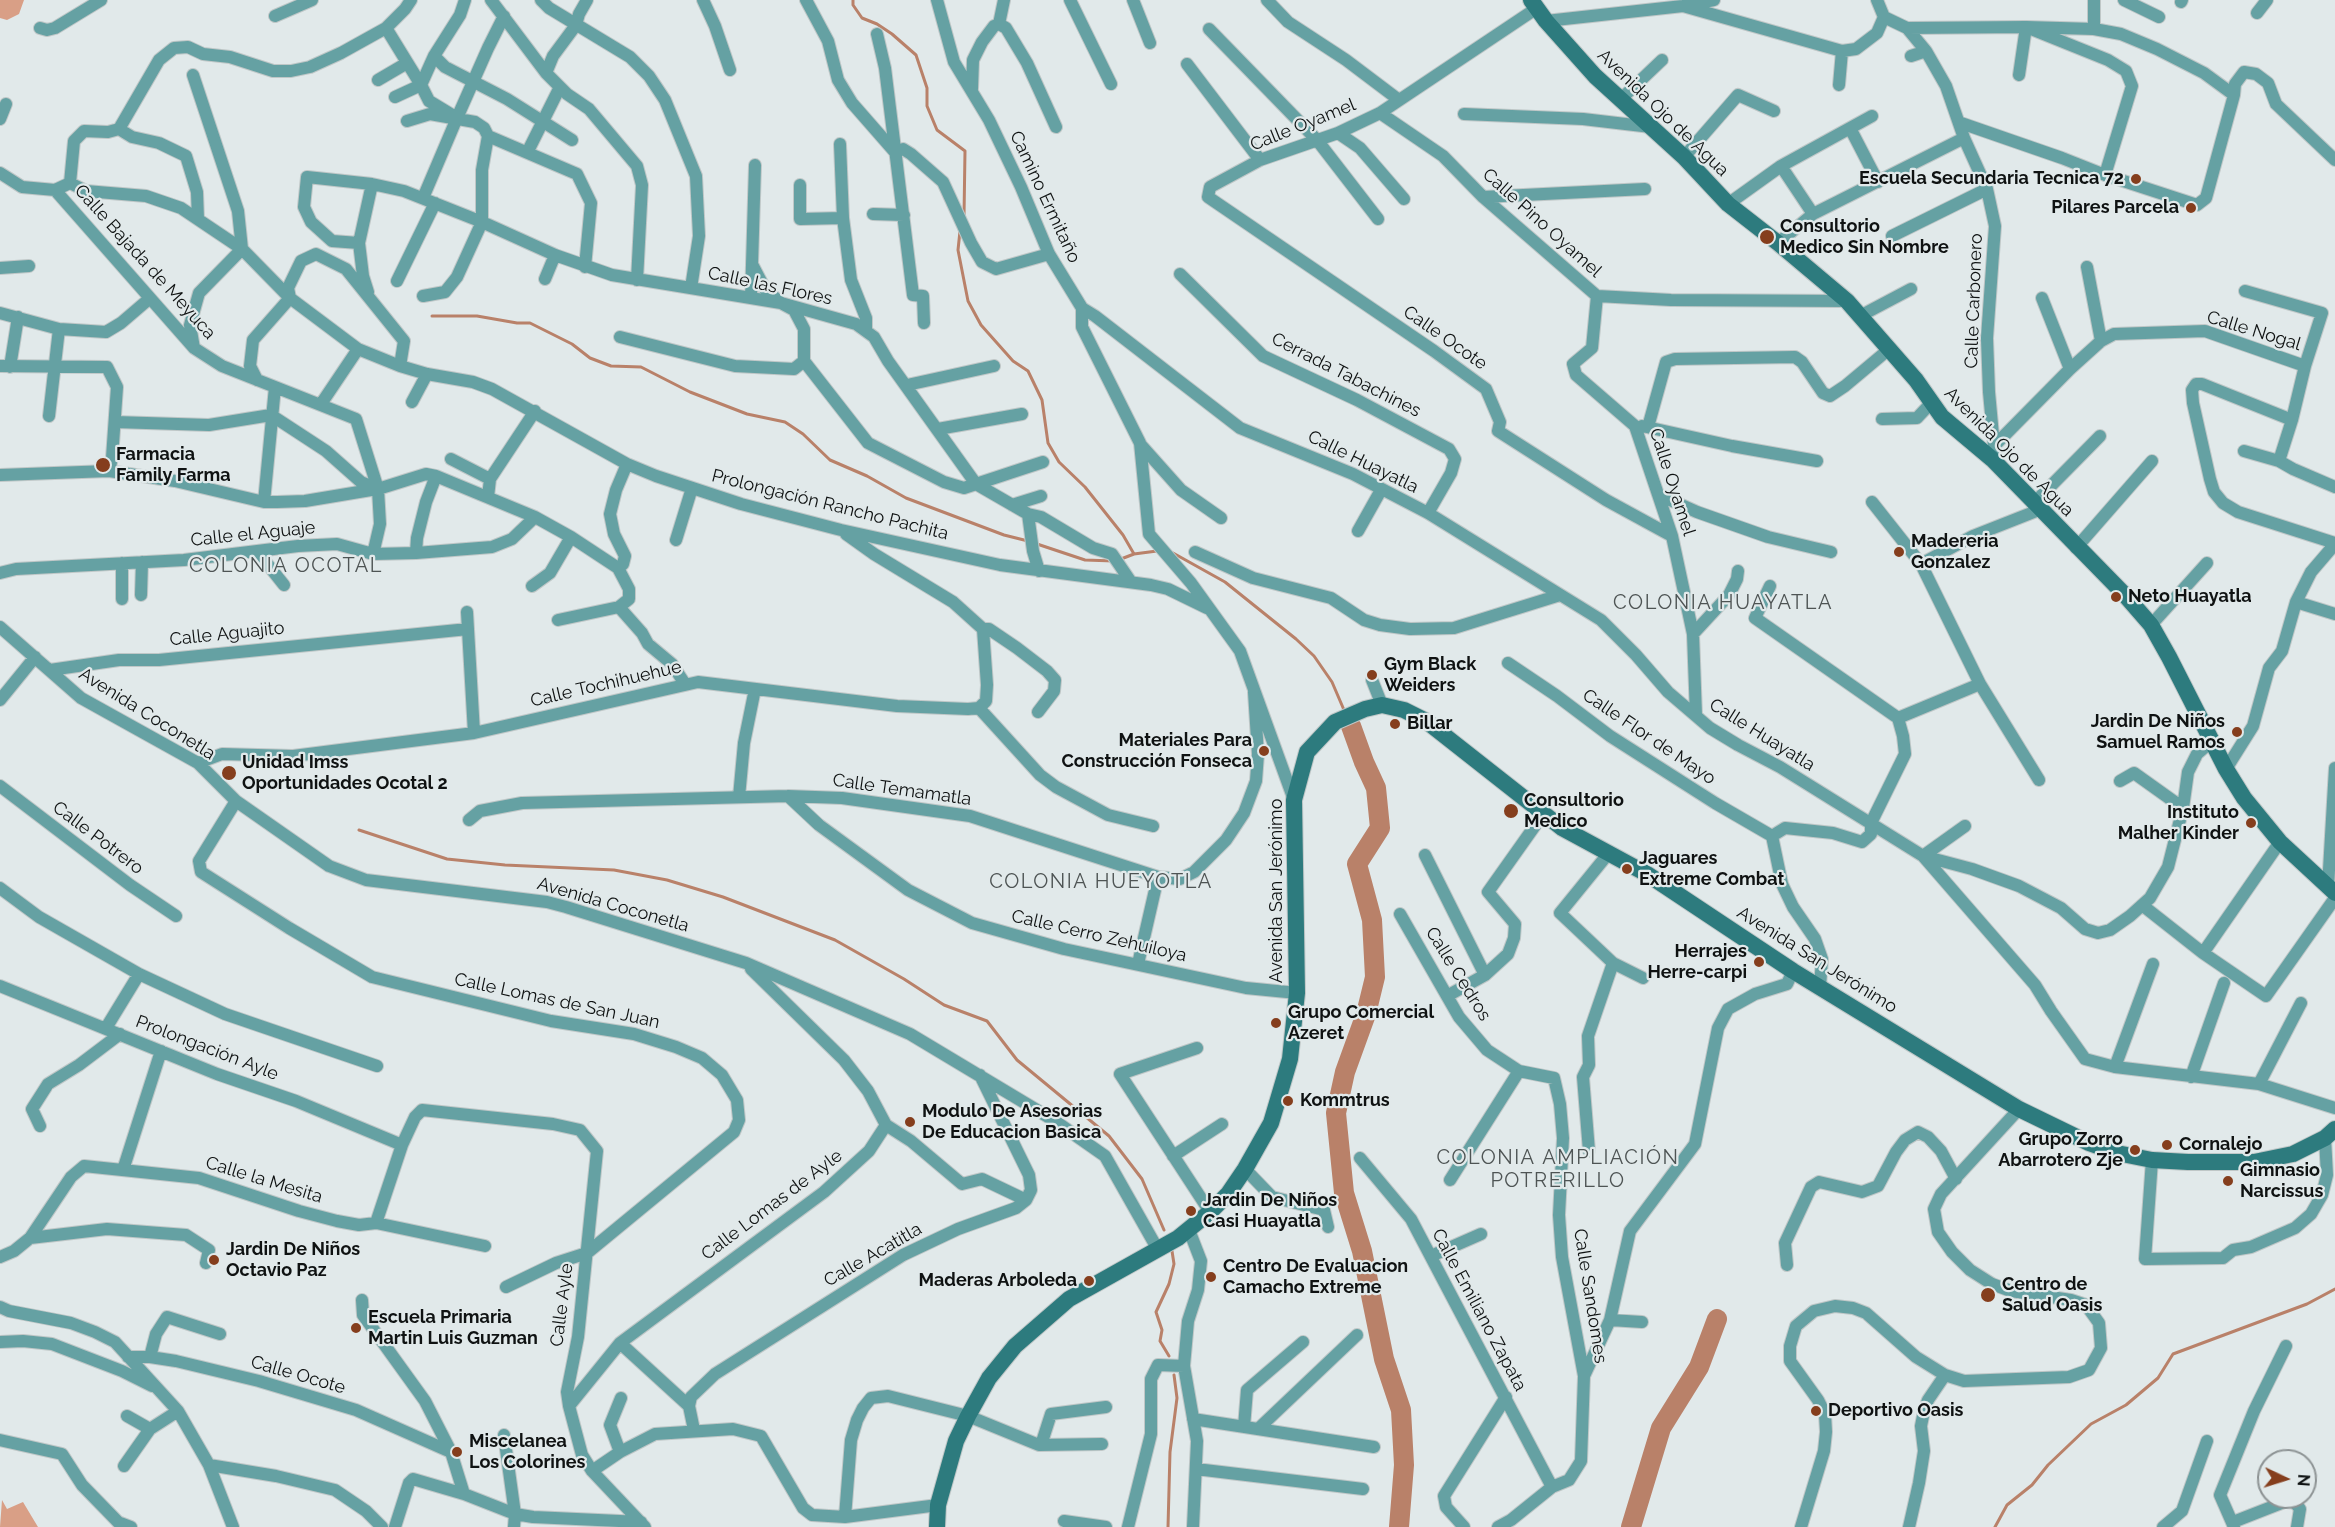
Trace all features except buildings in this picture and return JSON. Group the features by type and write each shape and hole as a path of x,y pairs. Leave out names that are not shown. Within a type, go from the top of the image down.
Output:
{"main road":[{"name":"Avenida Ojo de Agua","path":"1538,10 1595,76 1684,157 1728,204 1847,301 1916,380 1942,417 1993,453 2036,507 2124,594 2151,625 2226,769 2244,798 2280,842 2333,893"},
{"name":"Avenida San Jerónimo","path":"937,1527 938,1505 956,1441 989,1378 1015,1347 1069,1299 1189,1230 1210,1212 1228,1194 1271,1123 1285,1081 1294,1036 1297,993 1294,800 1307,752 1323,733 1335,722 1349,715 1382,705 1404,710 1426,721 1562,828 1647,874 1793,971 2019,1109 2089,1143 2117,1153 2152,1160 2254,1162 2294,1154 2330,1133"}],"street":[{"path":"40,28 46,30 55,28 101,0"},
{"path":"274,16 312,0"},
{"path":"0,173 22,187 55,190 69,183 74,141 84,131 108,132 119,129 159,60 174,48 188,47 203,54 230,57 273,71 291,71 310,67 341,53 386,28 411,0"},
{"path":"395,97 421,84 434,56 460,15 465,0"},
{"path":"491,0 546,73 589,109 637,166 642,185 637,280"},
{"path":"540,0 549,8 630,57 649,76 665,100 696,176 699,236 691,288"},
{"path":"546,73 553,56 576,25 587,0"},
{"path":"703,0 716,26 730,70"},
{"path":"806,0 828,41 838,80 852,102 895,152"},
{"name":"Camino Ermitaño","path":"937,0 954,62 972,91 1016,177 1049,254 1082,308 1082,327 1140,443 1149,534 1191,583 1240,651 1254,692"},
{"path":"999,24 1004,0"},
{"path":"1070,0 1111,84"},
{"path":"1133,0 1150,43"},
{"path":"1266,0 1288,22 1346,60 1399,100"},
{"name":"Calle Oyamel","path":"1208,197 1210,187 1260,160 1338,133 1380,113 1538,10 1683,6 1714,0"},
{"path":"1683,6 1842,51 1856,48 1877,33 1884,17 1877,0"},
{"path":"2094,0 2094,29"},
{"path":"2124,0 2159,17"},
{"path":"2256,13 2267,0"},
{"path":"423,198 504,16"},
{"name":"Calle Carbonero","path":"1884,17 1907,28 1926,51 1946,86 1961,123 1964,138 1987,189 1995,226 1987,338 1993,453"},
{"path":"972,91 973,60 982,42 994,26 999,24"},
{"path":"999,24 1006,28 1027,63 1056,127"},
{"path":"2019,75 2026,27"},
{"path":"2026,27 2108,60 2126,71 2132,86 2105,175"},
{"path":"1907,28 2026,27 2094,29 2121,34 2157,48 2204,73 2234,95"},
{"path":"386,28 429,101 457,118"},
{"path":"1209,29 1317,140 1378,219"},
{"path":"877,34 885,68 913,295 923,296 924,323"},
{"path":"1839,85 1842,51"},
{"path":"1911,56 1926,51"},
{"path":"434,56 446,67 543,120 572,140"},
{"path":"1621,99 1662,60"},
{"path":"378,80 406,63"},
{"path":"1187,64 1260,160"},
{"path":"1961,123 2105,175 2197,205 2205,198 2234,95 2235,84 2244,72 2256,74 2268,83 2276,104 2335,160"},
{"path":"193,75 238,211 242,249 199,293 190,325 194,348"},
{"path":"528,152 560,87"},
{"path":"1684,157 1738,95 1774,111"},
{"path":"0,119 6,104"},
{"name":"Calle Pino Oyamel","path":"1380,113 1443,156 1483,197 1597,296 1671,300 1847,301"},
{"path":"407,121 430,114 457,118 475,122 484,128 488,136 482,170 482,222 457,277 445,292 423,296"},
{"path":"1464,114 1583,119 1651,127"},
{"path":"1728,204 1781,166 1872,116"},
{"path":"1850,128 1878,182"},
{"path":"119,129 132,137 159,143 186,156 197,192 198,219"},
{"path":"1338,133 1360,148 1404,199"},
{"path":"488,136 577,174 591,203 585,267"},
{"path":"1778,243 1813,214 1964,138"},
{"path":"840,144 843,218 851,280 866,318 866,330 874,337 888,361 976,484 1028,514 1041,517 1093,548 1112,555 1131,582"},
{"path":"895,152 903,149 944,182 965,231 982,262 996,269 1049,254"},
{"path":"751,298 755,165"},
{"path":"1781,166 1813,214"},
{"name":"Calle las Flores","path":"359,243 333,241 311,222 304,207 307,177 372,184 404,191 585,267 637,280 781,303 856,324 866,330"},
{"name":"Prolongación Rancho Pachita","path":"69,183 86,190 163,200 198,219 242,249 290,298 358,349 400,366 427,374 473,382 492,389 627,464 692,488 841,530 1000,566 1131,582 1168,589 1207,608"},
{"path":"370,299 363,276 359,243 372,184"},
{"path":"800,185 800,219 843,218"},
{"path":"1483,197 1645,189"},
{"path":"1892,236 1987,189"},
{"name":"Calle Bajada de Meyuca","path":"55,190 194,348 222,366 356,419 378,489 380,524 373,554"},
{"name":"Calle Ocote","path":"1208,197 1486,389 1500,422 1498,431 1606,500 1672,536"},
{"path":"397,280 435,203"},
{"path":"873,214 904,215"},
{"path":"257,380 250,366 253,340 290,298 288,288 301,261 316,254 346,269 404,341 400,366"},
{"path":"545,279 555,255"},
{"path":"0,268 29,267"},
{"path":"753,267 765,289 781,303 794,310 804,328 804,360 868,443 944,482 964,488 1043,462"},
{"path":"2087,267 2101,341"},
{"name":"Cerrada Tabachines","path":"1180,274 1263,356 1357,400 1449,449 1455,459 1451,473 1428,513"},
{"path":"1860,316 1911,289"},
{"path":"2245,291 2322,313 2305,366"},
{"name":"Calle Oyamel","path":"1597,296 1592,348 1573,364 1576,375 1635,426 1672,536 1693,634 1696,715"},
{"path":"2042,298 2070,369"},
{"path":"0,313 59,329 106,332 121,323 149,299"},
{"name":"Calle Huayatla","path":"1082,308 1240,428 1353,474 1428,513 1601,620 1668,692 1729,739 1780,767 1923,856 1972,869 2019,886 2061,908 2085,929 2098,933 2110,930 2150,898 2168,867 2183,808 2188,772 2197,754 2211,741"},
{"path":"18,317 5,367 107,367 117,387 109,471"},
{"path":"50,416 59,329"},
{"name":"Calle Nogal","path":"1993,453 2070,369 2101,341 2114,334 2205,331 2305,366 2279,461"},
{"path":"620,337 735,366 794,369 804,360"},
{"path":"321,404 358,349"},
{"path":"1648,427 1666,362 1675,359 1795,357 1802,362 1823,393 1830,396 1845,387 1888,350"},
{"path":"907,385 994,366"},
{"path":"412,402 427,374"},
{"path":"2226,769 2253,726 2269,668 2282,651 2296,602 2312,572 2335,544 2238,512 2223,503 2214,492 2192,390 2196,384 2202,384 2292,420"},
{"path":"264,502 275,387"},
{"path":"1882,419 1917,418 1932,402"},
{"path":"488,497 490,479 535,411"},
{"path":"938,429 1022,414"},
{"path":"115,422 209,425 271,415 326,451 361,482 378,489"},
{"path":"1635,426 1816,461"},
{"path":"1921,564 1973,536 2036,507 2100,436"},
{"path":"1140,443 1181,490 1221,518"},
{"path":"2244,451 2279,461 2335,487"},
{"path":"452,459 490,479"},
{"path":"2076,548 2152,462"},
{"path":"618,568 623,564 625,556 614,534 610,514 616,490 627,464"},
{"path":"0,475 109,471 175,481 264,502 305,501 378,489 426,474 435,476 535,517 571,537 618,568 628,589 629,599 619,607 558,620"},
{"path":"416,554 417,538 435,476"},
{"path":"676,540 692,488"},
{"path":"1358,531 1381,490"},
{"path":"1659,495 1697,512 1768,537 1831,552"},
{"path":"1012,505 1041,496"},
{"path":"1872,502 1921,564 1980,684 2038,780"},
{"path":"1028,514 1033,570"},
{"name":"Calle el Aguaje","path":"0,573 16,569 184,560 298,546 336,544 373,554 416,554 492,547 512,539 535,517"},
{"path":"841,530 874,554 953,602 982,629 987,685 986,701 979,708 1040,775 1056,787 1108,815 1153,826"},
{"path":"532,586 550,573 571,537"},
{"path":"257,551 284,585"},
{"path":"1195,552 1253,578 1331,598 1372,622 1410,629 1454,628 1560,595"},
{"path":"141,595 142,562"},
{"path":"122,563 122,599"},
{"path":"2151,625 2207,563"},
{"path":"1693,634 1730,595 1738,571"},
{"path":"1770,586 1755,618 1898,718 1903,736 1905,754 1871,823 1871,834 1862,842 1833,833 1785,828 1772,836 1782,884 1793,907 1815,939 1822,959 1820,987"},
{"path":"2296,602 2335,614"},
{"path":"619,607 642,633 648,644 672,664 685,684"},
{"path":"467,612 474,733"},
{"name":"Avenida Coconetla","path":"0,627 81,698 198,763 236,801 329,866 366,880 547,902 746,963 910,1034 1055,1120 1105,1156 1157,1248"},
{"name":"Calle Aguajito","path":"50,670 88,663 159,660 468,629"},
{"path":"982,629 989,629 1017,648 1055,680 1054,691 1038,712"},
{"path":"0,699 35,657"},
{"name":"Calle Flor de Mayo","path":"1509,663 1610,736 1714,803 1772,836"},
{"path":"1372,680 1382,705"},
{"name":"Calle Tochihuehue","path":"198,763 222,754 292,756 474,733 698,682 897,706 979,708"},
{"path":"1898,718 1980,684"},
{"path":"739,796 744,743 755,689"},
{"path":"1254,692 1294,800"},
{"name":"Calle Temamatla","path":"469,820 480,811 522,802 739,796 842,798 970,816 1158,877 1180,879 1194,872 1226,840 1244,813 1256,781 1258,754 1254,692"},
{"path":"2142,905 2203,953 2266,996 2333,893 2335,768"},
{"path":"2120,781 2134,773 2183,808"},
{"name":"Calle Potrero","path":"0,786 130,885 176,916"},
{"name":"Calle Cerro Zehuiloya","path":"788,796 819,825 908,890 972,923 1064,950 1246,988 1297,993"},
{"name":"Calle Lomas de San Juan","path":"236,801 199,861 201,872 372,977 551,1021 634,1034 702,1058 722,1076 737,1100 739,1120 734,1132 587,1253"},
{"path":"1447,996 1485,975 1508,954 1514,938 1515,924 1488,892 1544,813"},
{"path":"1965,826 1923,856 2035,984 2085,1059 2115,1067 2259,1084 2335,1108"},
{"path":"2203,953 2280,842"},
{"path":"1608,854 1560,913 1613,963 1643,978"},
{"path":"1425,855 1485,975"},
{"path":"1138,964 1158,877"},
{"path":"0,888 39,917 139,974 225,1014 377,1066"},
{"name":"Calle Cedros","path":"1400,914 1459,1017 1487,1050 1519,1071 1554,1078"},
{"path":"746,963 844,1060 868,1091 886,1125 911,1141 962,1184 982,1179 1026,1200 1031,1190 1029,1175 980,1074"},
{"path":"1589,1151 1583,1077 1589,1065 1588,1036 1613,963"},
{"path":"2115,1067 2153,964"},
{"path":"1498,1527 1515,1524 1552,1487 1569,1480 1581,1461 1584,1376 1610,1320 1630,1231 1695,1144 1718,1028 1728,1009 1755,994 1787,984 1793,971"},
{"path":"106,1028 139,974"},
{"path":"2191,1077 2224,983"},
{"name":"Prolongación Ayle","path":"0,986 217,1074 296,1101 402,1144"},
{"path":"2259,1084 2301,1003"},
{"path":"40,1126 32,1109 48,1084 79,1065 120,1034"},
{"path":"1197,1048 1120,1074 1210,1212"},
{"path":"123,1170 161,1051"},
{"path":"1450,1180 1519,1071"},
{"name":"Calle Sandomes","path":"1554,1078 1563,1138 1559,1215 1562,1257 1584,1376"},
{"path":"1801,1527 1824,1451 1825,1414 1791,1361 1790,1346 1796,1326 1814,1311 1834,1306 1853,1308 1866,1313 1916,1357 1945,1375 1964,1381 2069,1377 2089,1370 2101,1348 2099,1323 2086,1305 2071,1300 2011,1291 1992,1284 1970,1270 1952,1252 1938,1232 1935,1209 1941,1194 2019,1109"},
{"name":"Calle Ayle","path":"402,1144 415,1117 422,1110 580,1130 597,1152 578,1337 567,1392 568,1406 582,1455 592,1471 643,1525"},
{"path":"1173,1156 1222,1124"},
{"name":"Calle Lomas de Ayle","path":"568,1406 620,1343 824,1191 869,1151 886,1125"},
{"path":"1787,1265 1785,1243 1811,1187 1819,1182 1863,1192 1878,1186 1896,1152 1905,1140 1918,1132 1928,1137 1941,1151 1956,1179"},
{"path":"2152,1160 2145,1259 2223,1258 2233,1250 2252,1247 2295,1228 2311,1214 2322,1195 2327,1175 2330,1133"},
{"path":"376,1223 402,1144"},
{"name":"Calle Emiliano Zapata","path":"1360,1158 1411,1219 1552,1487"},
{"name":"Calle la Mesita","path":"0,1257 14,1251 30,1238 71,1178 84,1166 199,1178 299,1211 338,1221 359,1225 376,1223 485,1246"},
{"path":"1245,1169 1272,1197 1324,1210 1328,1227"},
{"name":"Calle Acatitla","path":"689,1406 691,1397 697,1389 715,1374 903,1255 958,1229 1016,1208 1026,1200"},
{"path":"30,1238 107,1229 186,1235 209,1250 206,1263"},
{"path":"1189,1230 1200,1261 1198,1290 1188,1321 1184,1366 1197,1441 1193,1527"},
{"path":"1431,1256 1481,1234"},
{"path":"506,1287 556,1263 587,1253"},
{"path":"362,1300 363,1315 425,1401 451,1452 464,1494"},
{"path":"0,1307 9,1311 70,1323 116,1342 178,1411 209,1464 233,1527"},
{"path":"150,1356 156,1334 167,1317 220,1334"},
{"path":"1610,1320 1642,1322"},
{"path":"1258,1429 1358,1335"},
{"path":"0,1342 23,1341 52,1344 122,1371 160,1390"},
{"path":"1244,1427 1247,1390 1303,1342"},
{"path":"620,1343 689,1406 694,1430"},
{"path":"2286,1346 2254,1411 2220,1495 2233,1525 2292,1499 2300,1509 2297,1527"},
{"name":"Calle Ocote","path":"128,1357 150,1356 259,1381 356,1410 451,1452"},
{"path":"1128,1527 1151,1434 1151,1379 1158,1365 1184,1366"},
{"path":"1908,1527 1922,1462 1924,1411 1928,1400 1945,1375"},
{"path":"845,1517 851,1440 857,1420 871,1398 888,1396 968,1416 1041,1446 1102,1444"},
{"path":"1464,1527 1446,1507 1444,1496 1506,1397"},
{"path":"620,1452 610,1425 621,1398"},
{"path":"1041,1446 1051,1414 1106,1407"},
{"path":"124,1466 150,1429 178,1411"},
{"path":"127,1416 150,1429"},
{"path":"1193,1419 1374,1447"},
{"path":"592,1471 620,1452 655,1434 733,1429 760,1436 803,1508 812,1515 845,1517 938,1505"},
{"path":"504,1436 515,1514 513,1527"},
{"path":"0,1440 62,1454 82,1485 118,1522 131,1527"},
{"path":"2163,1527 2182,1510 2207,1441"},
{"path":"209,1464 335,1490 366,1510 382,1527"},
{"path":"1196,1468 1363,1489"},
{"path":"395,1527 409,1483 413,1479 464,1494 515,1514 643,1525"},
{"path":"1064,1521 1106,1527"}],"shaded area":[{"path":"0,0 24,0 19,14 7,20 0,18"},
{"path":"2,1500 7,1509 23,1502 38,1527 0,1527"}],"waterway":[{"path":"853,0 853,5 862,18 892,34 916,55 927,88 927,106 937,130 965,151 964,216"},
{"path":"960,231 958,250 968,301 981,325 1013,361 1028,371 1042,400 1048,443 1059,462 1085,487 1123,535 1134,554 1157,551"},
{"path":"432,316 477,316 530,323 572,344 590,358 611,366 641,367 690,392 747,414 785,422 803,434 830,460 867,476 906,498 1004,535 1028,541"},
{"path":"1037,544 1085,560 1114,561"},
{"path":"1173,553 1225,582 1296,639 1314,656 1332,682 1344,710"},
{"path":"1121,559 1134,554"},
{"path":"1351,726 1376,788 1380,828 1357,864 1372,920 1375,977 1366,1014 1345,1072 1336,1113 1344,1193 1362,1251 1384,1359 1401,1410 1404,1465 1399,1527"},
{"path":"359,830 447,859 505,865 614,870 667,880 723,897 835,940 904,979 944,1005 987,1021 1017,1060 1109,1136 1142,1179 1164,1230"},
{"path":"1169,1356 1160,1341 1162,1330 1156,1312 1169,1284 1174,1264 1172,1251"},
{"path":"1995,1527 2007,1505 2032,1485 2048,1465 2091,1424 2126,1405 2158,1378 2173,1354 2307,1304 2335,1289"},
{"path":"1631,1527 1661,1428 1699,1367 1717,1319"},
{"path":"1168,1527 1170,1452 1177,1398 1174,1375"}],"place":[{"name":"Escuela Secundaria Tecnica 72","path":"2136,179"},
{"name":"Pilares Parcela","path":"2191,208"},
{"name":"Consultorio Medico Sin Nombre","path":"1767,237"},
{"name":"Farmacia Family Farma","path":"103,465"},
{"name":"Madereria Gonzalez","path":"1899,552"},
{"name":"Neto Huayatla","path":"2116,597"},
{"name":"Gym Black Weiders","path":"1372,675"},
{"name":"Billar","path":"1395,724"},
{"name":"Jardin De Niños Samuel Ramos","path":"2237,732"},
{"name":"Materiales Para Construcción Fonseca","path":"1264,751"},
{"name":"Unidad Imss Oportunidades Ocotal 2","path":"229,773"},
{"name":"Consultorio Medico","path":"1511,811"},
{"name":"Instituto Malher Kinder","path":"2251,823"},
{"name":"Jaguares Extreme Combat","path":"1627,869"},
{"name":"Herrajes Herre-carpi","path":"1759,962"},
{"name":"Grupo Comercial Azeret","path":"1276,1023"},
{"name":"Kommtrus","path":"1288,1101"},
{"name":"Modulo De Asesorias De Educacion Basica","path":"910,1122"},
{"name":"Cornalejo","path":"2167,1145"},
{"name":"Grupo Zorro Abarrotero Zje","path":"2135,1150"},
{"name":"Gimnasio Narcissus","path":"2228,1181"},
{"name":"Jardin De Niños Casi Huayatla","path":"1191,1211"},
{"name":"Jardin De Niños Octavio Paz","path":"214,1260"},
{"name":"Centro De Evaluacion Camacho Extreme","path":"1211,1277"},
{"name":"Maderas Arboleda","path":"1089,1281"},
{"name":"Centro de Salud Oasis","path":"1988,1295"},
{"name":"Escuela Primaria Martin Luis Guzman","path":"356,1328"},
{"name":"Deportivo Oasis","path":"1816,1411"},
{"name":"Miscelanea Los Colorines","path":"457,1452"}],"district":[{"name":"COLONIA OCOTAL","path":"286,566"},
{"name":"COLONIA HUAYATLA","path":"1723,603"},
{"name":"COLONIA HUEYOTLA","path":"1101,882"},
{"name":"COLONIA AMPLIACIÓN POTRERILLO","path":"1558,1170"}]}
